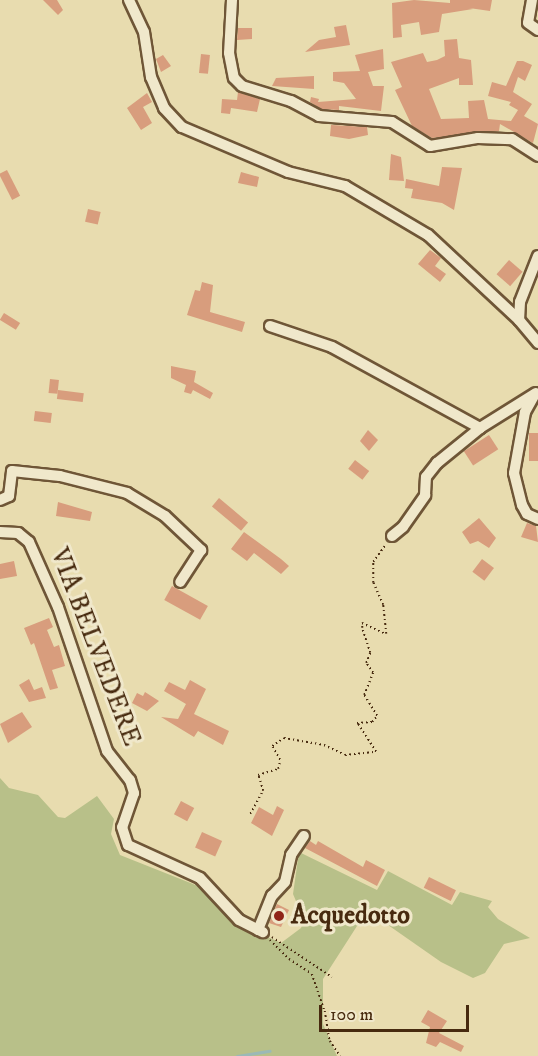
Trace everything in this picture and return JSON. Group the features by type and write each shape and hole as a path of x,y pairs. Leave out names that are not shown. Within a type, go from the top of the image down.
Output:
{"street":[{"path":"129,0 144,32 151,77 164,108 182,127 288,172 345,186 428,235 519,320 538,343"},
{"path":"232,0 229,52 234,78 242,86 291,101 319,116 392,122 430,146 478,138 512,140 538,156"},
{"path":"532,0 528,23 538,30"},
{"path":"519,320 520,302 538,256"},
{"path":"270,326 332,347 480,428"},
{"path":"392,536 403,527 425,495 426,477 437,463 480,428 537,391"},
{"path":"537,391 525,412 514,472 522,505 527,514 538,519"},
{"path":"0,500 9,496 12,471 68,477 128,493 165,516 201,550 180,582"},
{"name":"VIA BELVEDERE","path":"0,532 18,533 29,542 58,607 106,751 130,780 134,793 122,827 128,845 200,878 239,920 260,931"},
{"path":"260,931 272,896 285,882 291,855 304,836"}],"path":[{"path":"250,814 263,791 258,775 278,769 280,760 272,746 284,738 324,745 345,755 376,752 357,723 372,722 377,716 364,695 373,673 366,663 370,653 362,623 386,634 384,606 373,583 373,562 392,536"},
{"path":"260,931 332,976"},
{"path":"260,931 288,959 312,974 325,1011 330,1041 340,1056"}],"green space":[{"path":"0,778 9,788 38,795 58,817 65,818 97,796 114,819 111,834 120,855 198,886 259,933 281,943 301,928 304,920 293,894 299,852 377,890 388,871 452,905 460,892 492,901 488,907 498,919 530,938 504,944 485,973 473,978 441,962 388,925 368,919 357,926 323,979 323,1024 337,1056 0,1056"}],"building":[{"path":"43,0 57,0 63,10 58,15"},
{"path":"414,0 450,3 450,0 492,0 490,11 469,8 473,9 442,14 439,32 421,35 419,22 401,25 402,37 393,38 392,3"},
{"path":"346,25 350,45 305,52 319,40 336,37 334,27"},
{"path":"238,28 252,28 252,39 237,40"},
{"path":"457,39 459,58 471,60 473,85 459,85 459,78 429,89 441,119 469,118 468,101 484,100 488,119 511,121 518,110 509,105 511,102 488,96 492,82 506,86 517,61 523,61 532,65 525,81 518,77 513,92 532,104 524,116 538,124 533,143 500,124 499,131 432,138 412,126 395,90 402,87 391,62 423,53 427,62 437,60 445,56 444,40"},
{"path":"383,49 384,69 368,72 373,86 384,86 381,111 339,106 339,110 321,109 310,102 311,97 319,99 318,102 356,99 344,83 333,81 333,72 360,71 355,55"},
{"path":"201,54 210,55 208,74 199,73"},
{"path":"163,55 171,66 161,72 156,59"},
{"path":"314,76 314,89 272,86 276,78"},
{"path":"238,92 260,99 257,112 231,108 230,114 221,113 222,99 237,100"},
{"path":"147,93 152,102 143,107 152,123 141,130 127,108"},
{"path":"331,125 367,127 368,135 349,139 330,136"},
{"path":"391,154 401,157 404,181 389,180"},
{"path":"442,167 462,168 454,210 442,203 411,198 413,189 405,188 406,179 439,186"},
{"path":"7,170 20,196 12,200 0,176 0,174"},
{"path":"241,172 259,177 257,187 238,183"},
{"path":"88,209 101,212 98,225 85,222"},
{"path":"430,250 441,258 435,266 446,274 440,282 418,264"},
{"path":"509,260 523,272 510,286 497,274"},
{"path":"202,282 213,285 210,312 245,322 242,332 187,315 195,290 200,291"},
{"path":"4,313 20,323 16,330 0,320"},
{"path":"171,366 196,371 194,382 213,393 210,399 193,390 191,394 184,392 186,385 171,378"},
{"path":"50,379 59,380 57,394 49,393"},
{"path":"58,390 84,393 83,402 57,399"},
{"path":"35,411 52,413 51,423 34,421"},
{"path":"368,430 378,440 369,451 360,441"},
{"path":"529,433 538,433 538,461 529,461"},
{"path":"489,435 498,449 473,466 464,451"},
{"path":"355,460 369,471 362,480 348,469"},
{"path":"219,498 248,522 241,531 212,506"},
{"path":"58,502 92,512 90,521 56,516"},
{"path":"479,518 496,538 489,548 478,541 470,544 462,532"},
{"path":"527,523 536,526 538,542 521,537"},
{"path":"244,532 289,566 281,574 254,553 247,561 231,549"},
{"path":"482,559 494,568 484,581 472,572"},
{"path":"14,561 17,576 0,579 0,564"},
{"path":"172,586 208,606 200,620 164,600"},
{"path":"49,618 53,627 47,630 54,647 59,645 65,666 52,670 58,688 50,690 34,643 31,645 24,628"},
{"path":"29,679 34,690 42,687 46,698 29,702 19,685"},
{"path":"190,680 206,689 194,714 229,731 223,745 198,731 194,737 161,717 178,719 186,704 164,691 169,682 185,690"},
{"path":"145,692 159,701 147,711 132,703 137,693 143,696"},
{"path":"22,712 32,727 8,743 0,724"},
{"path":"181,801 194,808 187,821 174,814"},
{"path":"277,806 284,810 272,836 251,823 259,807 273,815"},
{"path":"202,832 222,841 215,856 195,848"},
{"path":"310,841 316,845 318,841 363,867 366,860 385,870 377,886 305,848"},
{"path":"429,877 456,890 451,901 424,888"},
{"name":"Acquedotto","path":"277,904 289,910 281,927 269,923"},
{"path":"428,1010 447,1021 439,1033 464,1046 461,1052 440,1042 436,1047 426,1043 430,1027 421,1022"}],"waterway":[{"path":"237,1056 270,1051"}],"place":[{"name":"Acquedotto","path":"279,916"}]}
